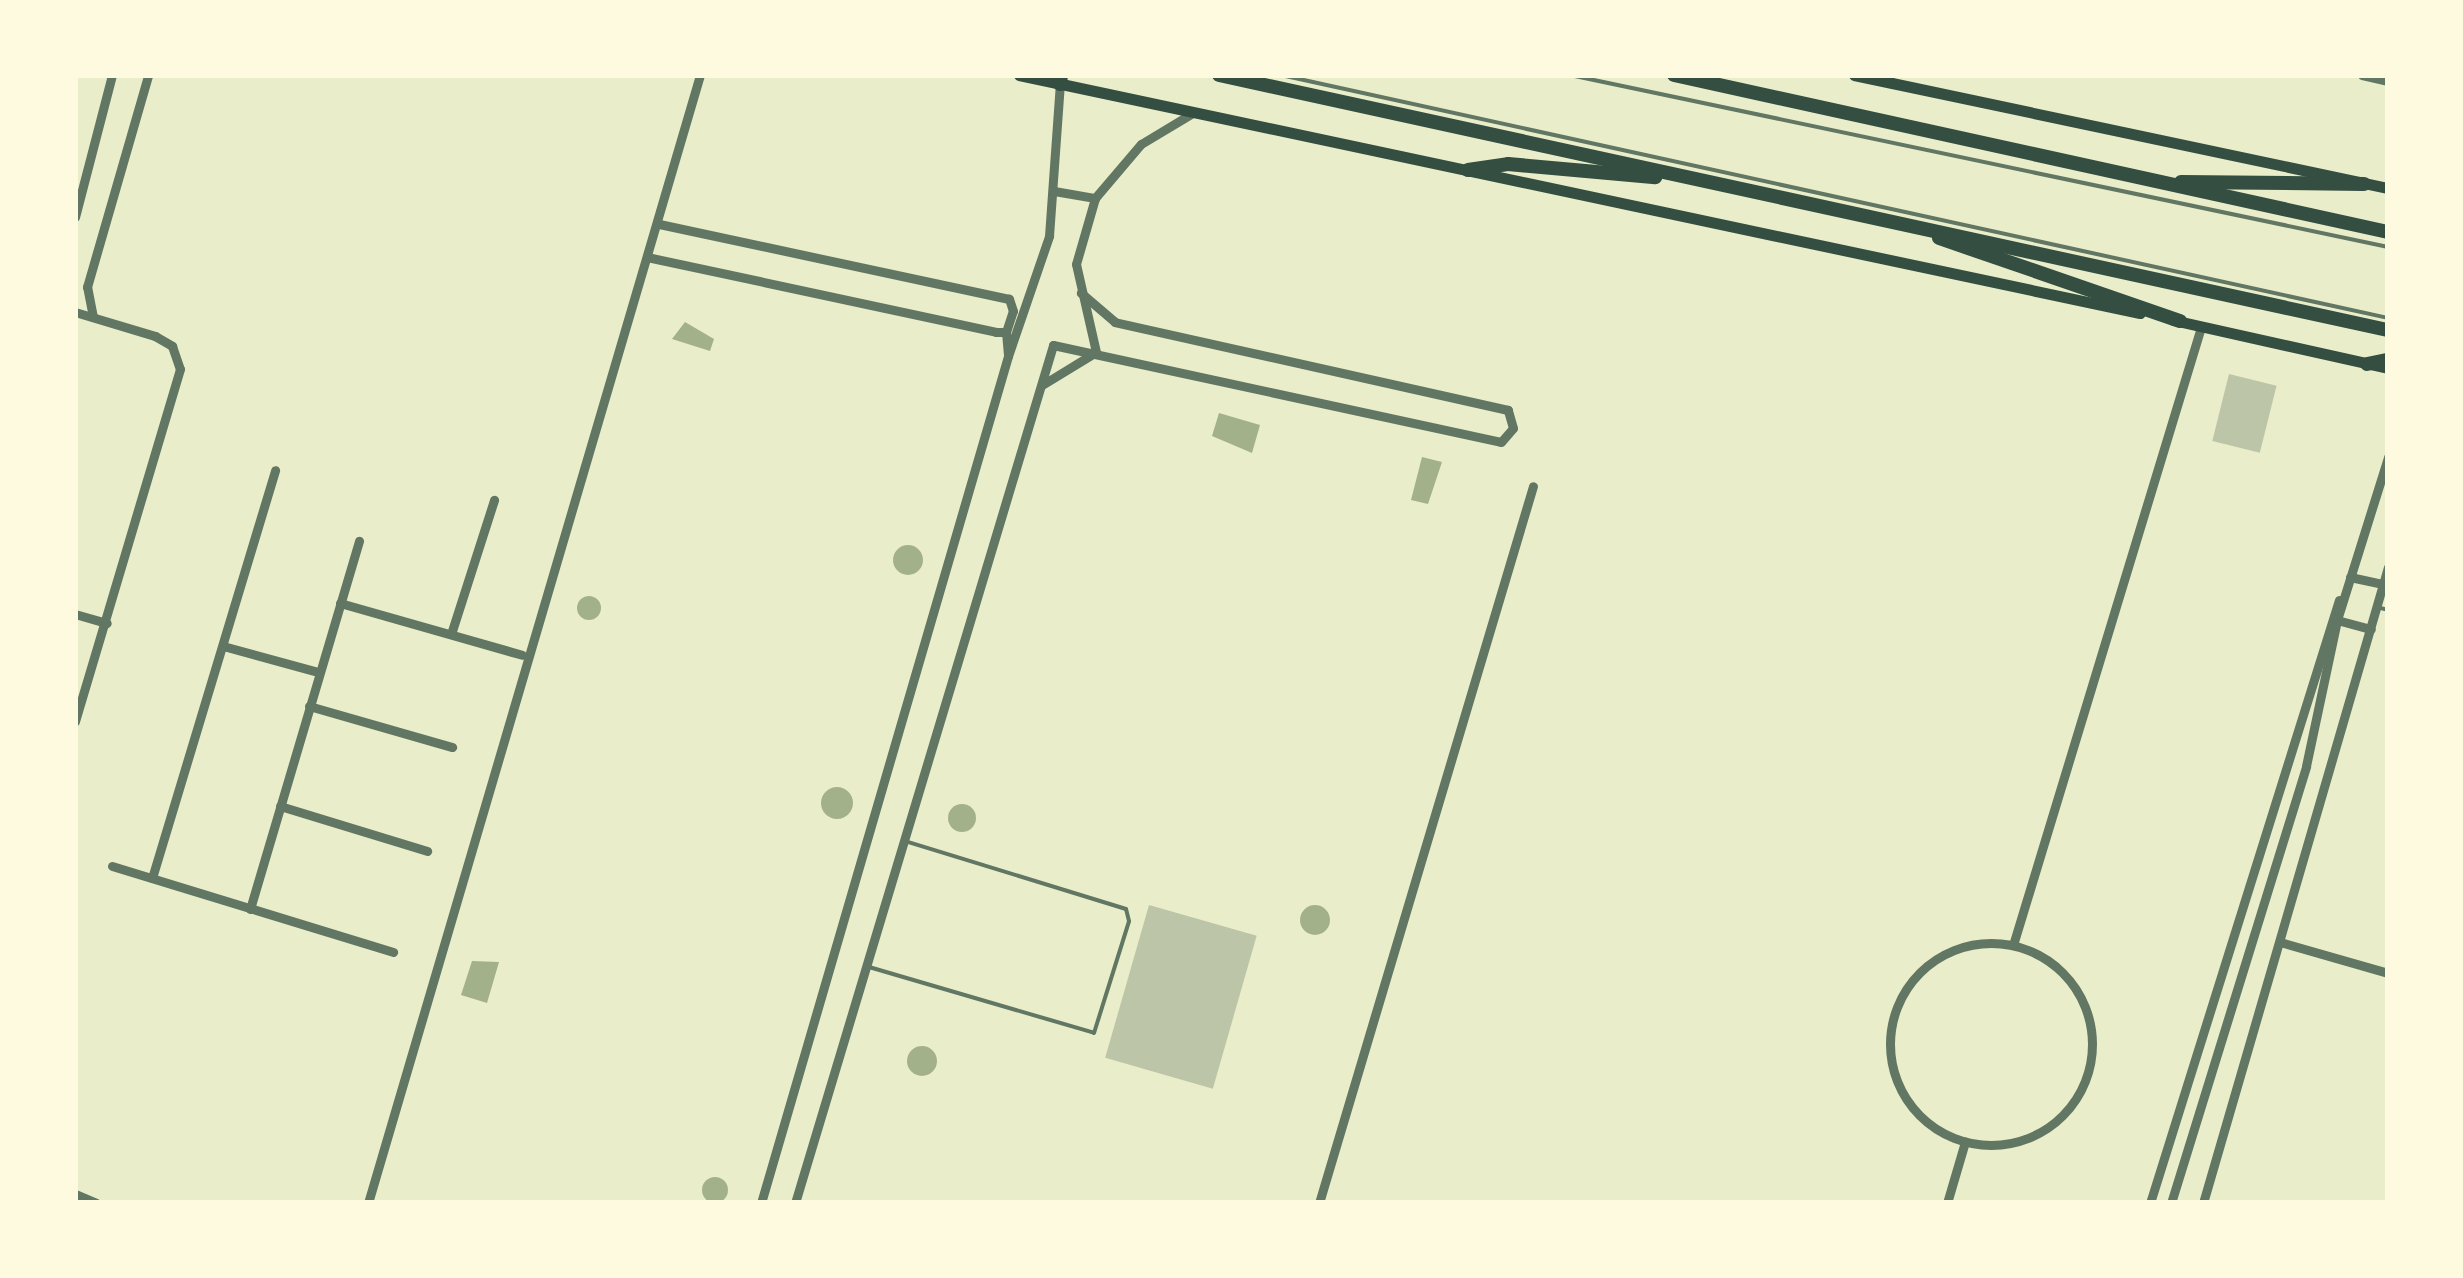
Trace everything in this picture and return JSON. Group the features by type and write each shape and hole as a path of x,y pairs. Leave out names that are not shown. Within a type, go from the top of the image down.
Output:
{"highway":[{"path":"1220,75 2388,330"},
{"path":"1680,76 2388,232"},
{"path":"1468,170 1671,175"},
{"path":"2154,182 2364,184"},
{"path":"1915,227 2180,321"},
{"path":"2367,364 2388,360"}],"main road":[{"path":"1019,75 1060,80 1191,114 2388,368"},
{"path":"1854,75 2388,188"}],"street":[{"path":"75,217 112,75"},
{"path":"93,318 87,287 148,75"},
{"path":"368,1203 522,655 658,224 700,75"},
{"path":"2362,75 2388,80"},
{"path":"761,1203 1008,356 1033,299 1054,191 1060,80"},
{"path":"1096,352 1076,264 1095,198 1141,144 1191,114"},
{"path":"1054,191 1095,198"},
{"path":"658,224 1009,300 1008,356"},
{"path":"648,256 1006,332"},
{"path":"796,1203 1053,344 1501,442 1513,428 1508,410 1115,322 1081,292"},
{"path":"75,312 172,346 180,368 75,722"},
{"path":"2013,945 2201,327"},
{"path":"1040,387 1096,352"},
{"path":"2171,1203 2306,766 2337,620 2388,457"},
{"path":"152,878 275,470"},
{"path":"1320,1203 1533,486"},
{"path":"451,634 494,500"},
{"path":"250,909 359,541"},
{"path":"2204,1203 2371,629 2383,609 2388,566"},
{"path":"2351,574 2383,584"},
{"path":"2150,1203 2328,623 2351,574"},
{"path":"340,603 522,655"},
{"path":"75,614 107,624"},
{"path":"2337,620 2371,629"},
{"path":"223,646 318,672"},
{"path":"309,706 452,747"},
{"path":"280,806 426,851"},
{"path":"112,866 393,952"},
{"path":"2280,942 2388,973"},
{"path":"2013,945 2068,977 2085,1004 2090,1068 2078,1098 2029,1138 1966,1142 1909,1102 1890,1037 1898,1003 1945,953 2013,945"},
{"path":"1947,1203 1966,1142"},
{"path":"75,1194 96,1203"}],"lane":[{"path":"1281,75 2388,318"},
{"path":"1570,75 2388,247"},
{"path":"869,967 1094,1034 1129,922 1126,910 905,842"}],"shaded area":[{"path":"685,322 714,339 710,351 672,339"},
{"path":"1219,413 1260,425 1252,453 1212,436"},
{"path":"1422,457 1442,462 1428,504 1411,500"},
{"path":"908,545 919,549 923,560 919,571 908,575 897,571 893,560 897,549"},
{"path":"589,596 598,599 598,617 589,620 580,617 577,608 580,599"},
{"path":"837,787 848,792 853,803 848,814 837,819 826,814 821,803 826,792"},
{"path":"962,804 972,808 976,818 972,828 962,832 952,828 948,818 952,808"},
{"path":"1315,905 1326,909 1330,920 1326,931 1315,935 1304,931 1300,920 1304,909"},
{"path":"472,961 499,962 487,1003 461,995"},
{"path":"922,1046 932,1051 937,1061 932,1071 922,1076 912,1071 907,1061 912,1051"},
{"path":"715,1177 724,1181 728,1190 724,1199 715,1203 706,1199 702,1190 706,1181"}],"building":[{"path":"2229,374 2277,386 2260,453 2212,441"},
{"path":"1149,905 1257,936 1213,1089 1105,1058"}]}
